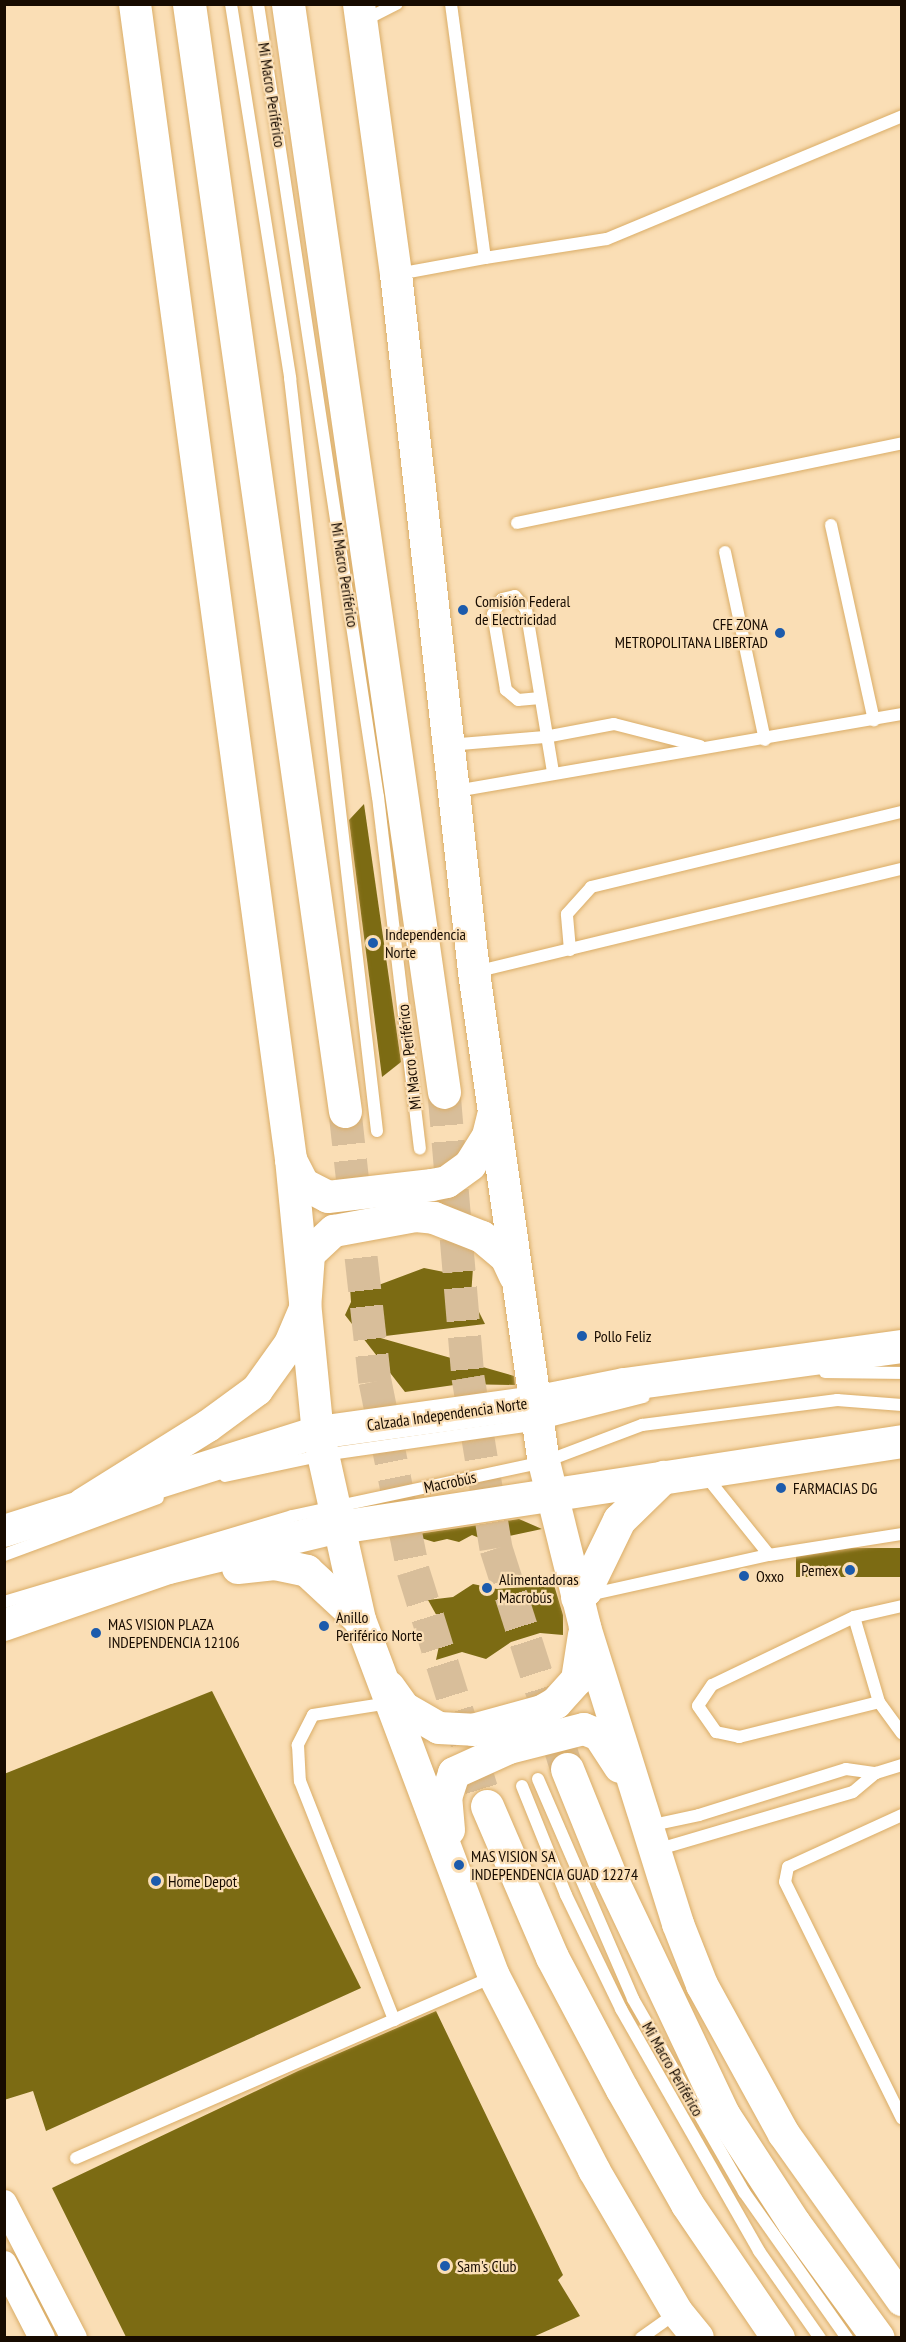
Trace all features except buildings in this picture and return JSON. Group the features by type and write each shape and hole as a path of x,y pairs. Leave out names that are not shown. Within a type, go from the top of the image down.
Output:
{"main road":[{"path":"189,4 345,1111"},
{"path":"288,4 444,1092"},
{"name":"Calzada Independencia Norte","path":"320,1444 535,1413 624,1384 902,1346"},
{"path":"337,1517 553,1493 902,1441"},
{"path":"581,1612 585,1590 619,1520 663,1477"},
{"path":"553,1774 611,1878 723,2114 801,2232 878,2337"},
{"path":"487,1806 552,1957 622,2089 687,2204 778,2337"}],"street":[{"path":"135,4 291,1159 320,1444 360,1620 384,1689 454,1865 494,1976 594,2170 677,2313 698,2337"},
{"path":"360,13 396,274 474,972 535,1413 544,1462 581,1612 678,1924 698,1975 784,2134 898,2290"},
{"path":"291,1159 303,1184 328,1197 447,1182 470,1165 488,1136 494,1113"},
{"path":"82,1504 208,1426 257,1390 285,1352 305,1309 309,1254 324,1238 345,1227 416,1216 434,1218 482,1237 506,1257 519,1286"},
{"name":"Calzada Independencia Norte","path":"4,1531 82,1504 320,1444"},
{"path":"4,1625 169,1568 337,1517"},
{"path":"169,1568 190,1563 240,1568 258,1564 292,1566 307,1571 360,1620"},
{"path":"384,1689 404,1708 439,1728 473,1730 542,1711 562,1698 582,1665 581,1612"},
{"path":"454,1865 446,1798 454,1773 509,1748 584,1729 599,1735 649,1828"},
{"path":"4,2203 74,2337"},
{"path":"4,2264 42,2337"}],"lane":[{"name":"Mi Macro Periférico","path":"231,4 290,378 377,1131"},
{"name":"Mi Macro Periférico","path":"258,4 378,797 420,1148"},
{"path":"360,13 397,4"},
{"path":"452,4 485,258"},
{"path":"396,274 607,239 902,116"},
{"path":"517,523 902,443"},
{"path":"831,525 874,720"},
{"path":"726,552 765,740"},
{"path":"540,698 518,700 506,690 493,614 502,599 515,596 526,609 540,698 545,737 553,772"},
{"path":"454,792 553,772 765,740 902,714"},
{"path":"448,745 545,737 614,724 707,748"},
{"path":"570,950 567,914 574,902 591,887 902,812"},
{"path":"474,972 902,869"},
{"path":"810,1374 833,1371 902,1373"},
{"path":"535,1413 660,1395"},
{"name":"Macrobús","path":"4,1602 214,1538 337,1517 544,1462 642,1425 837,1400 902,1405"},
{"path":"4,1555 203,1481 320,1444"},
{"path":"702,1472 769,1555"},
{"path":"581,1612 769,1555 902,1534"},
{"path":"879,1702 739,1737 716,1732 698,1706 712,1685 854,1617 902,1606"},
{"path":"854,1617 879,1702 902,1734"},
{"path":"384,1689 313,1715 298,1745 300,1781 394,2020"},
{"path":"649,1828 699,1815 846,1769 876,1773 902,1766"},
{"path":"649,1828 853,1792 876,1773"},
{"name":"Mi Macro Periférico","path":"553,1774 633,1999 744,2192 847,2337"},
{"name":"Mi Macro Periférico","path":"522,1786 566,1896 621,2009 759,2251 820,2337"},
{"path":"902,1815 788,1867 784,1882 902,2119"},
{"path":"76,2158 494,1976"},
{"path":"641,2337 677,2313"}],"tunnel":[{"path":"444,1092 468,1377 496,1548 567,1769"},
{"path":"345,1111 375,1381 413,1570 487,1806"}],"place":[{"name":"Comisión Federal de Electricidad","path":"463,610"},
{"name":"CFE ZONA METROPOLITANA LIBERTAD","path":"780,633"},
{"name":"Independencia Norte","path":"373,943"},
{"name":"Pollo Feliz","path":"582,1336"},
{"name":"FARMACIAS DG","path":"781,1488"},
{"name":"Pemex","path":"850,1570"},
{"name":"Oxxo","path":"744,1576"},
{"name":"Alimentadoras Macrobús","path":"487,1588"},
{"name":"Anillo Periférico Norte","path":"324,1626"},
{"name":"MAS VISION PLAZA INDEPENDENCIA 12106","path":"96,1633"},
{"name":"MAS VISION SA INDEPENDENCIA GUAD 12274","path":"459,1865"},
{"name":"Home Depot","path":"156,1881"},
{"name":"Sam's Club","path":"445,2266"}]}
